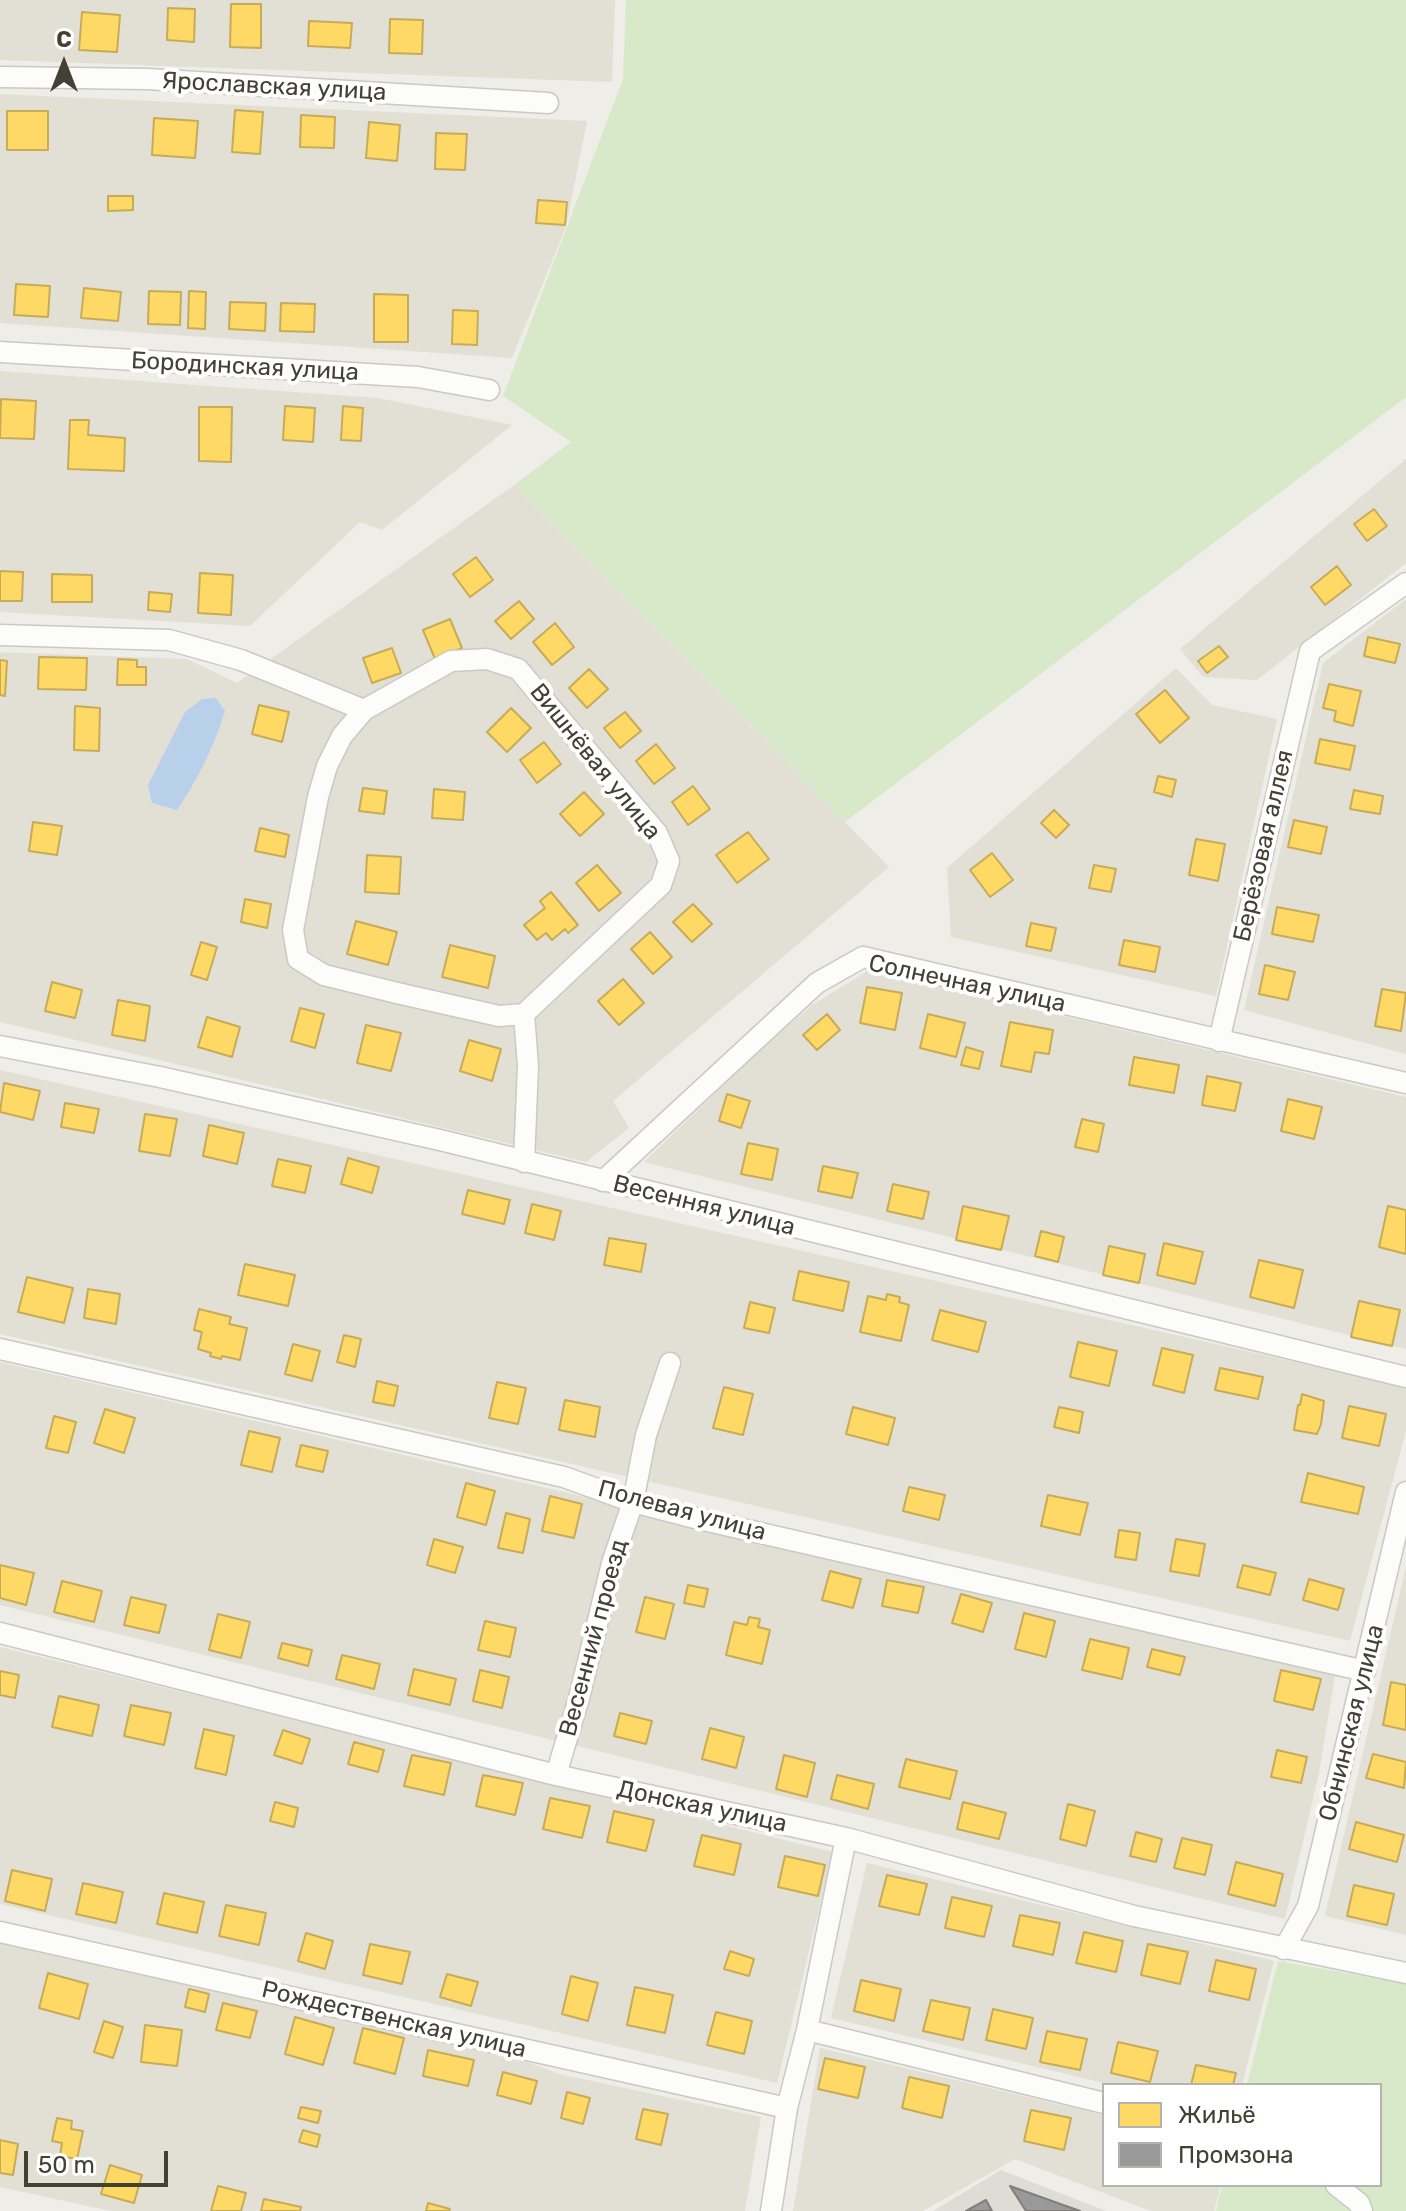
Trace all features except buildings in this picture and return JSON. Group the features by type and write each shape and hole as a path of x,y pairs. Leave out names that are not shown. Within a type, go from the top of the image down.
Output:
{"street":[{"name":"Ярославская улица","path":"0,77 147,79 548,103"},
{"name":"Бородинская улица","path":"0,352 418,377 489,390"},
{"name":"Берёзовая аллея","path":"1219,1041 1310,651 1406,583"},
{"path":"0,635 169,640 268,670 364,710 342,736 327,766 318,797 293,930 298,959 324,975 368,986 499,1016 524,1014 528,1066 524,1162"},
{"name":"Вишнёвая улица","path":"364,710 451,661 487,659 518,669 657,833 669,861 661,885 524,1014"},
{"name":"Солнечная улица","path":"603,1181 817,983 863,957 1406,1083"},
{"name":"Весенняя улица","path":"0,1046 160,1077 524,1162 1406,1377"},
{"name":"Полевая улица","path":"0,1349 564,1477 633,1502 1365,1671"},
{"name":"Весенний проезд","path":"556,1775 579,1698 612,1563 633,1502 646,1435 670,1363"},
{"name":"Обнинская улица","path":"1284,1949 1308,1906 1406,1492"},
{"name":"Донская улица","path":"0,1633 556,1775 846,1838 1134,1916 1406,1973"},
{"path":"771,2211 787,2108 807,2030 846,1838"},
{"name":"Рождественская улица","path":"0,1932 787,2108"},
{"path":"807,2030 1102,2103"},
{"path":"1339,2187 1359,2203 1362,2211"}],"shaded area":[{"path":"0,0 615,0 612,82 0,60"},
{"path":"0,94 587,121 566,227 512,358 0,323"},
{"path":"0,371 378,398 512,425 382,530 360,522 250,626 0,612"},
{"path":"1406,459 1406,563 1257,680 1203,677 1180,649"},
{"path":"514,485 889,867 613,1101 629,1128 586,1162 0,1022 0,652 187,659 237,683"},
{"path":"1406,599 1406,1054 1244,1010 1323,663"},
{"path":"1176,668 1212,705 1277,719 1216,996 951,937 947,868"},
{"path":"869,970 1406,1097 1406,1349 644,1162 812,1005"},
{"path":"0,1070 1406,1387 1406,1431 1350,1641 0,1334"},
{"path":"0,1362 1336,1670 1319,1773 1285,1919 0,1605"},
{"path":"1406,1567 1406,1935 1325,1916"},
{"path":"0,1647 833,1852 777,2083 0,1904"},
{"path":"867,1863 1274,1961 1243,2083 1104,2083 831,2018"},
{"path":"0,1942 493,2049 559,2074 761,2117 745,2211 111,2211 0,2187"},
{"path":"820,2048 1102,2115 1102,2187 1220,2187 1214,2211 1151,2211 1015,2159 923,2211 793,2211"},
{"path":"1001,2170 1106,2211 933,2211"}],"green space":[{"path":"626,0 1406,0 1406,397 845,822 514,485 571,442 503,396 623,79"},
{"path":"1278,1961 1406,1984 1406,2211 1216,2211 1222,2187 1382,2187 1382,2083 1248,2083"}],"water":[{"path":"216,698 225,711 211,750 185,798 177,810 152,803 148,785 185,712 202,699"}]}
